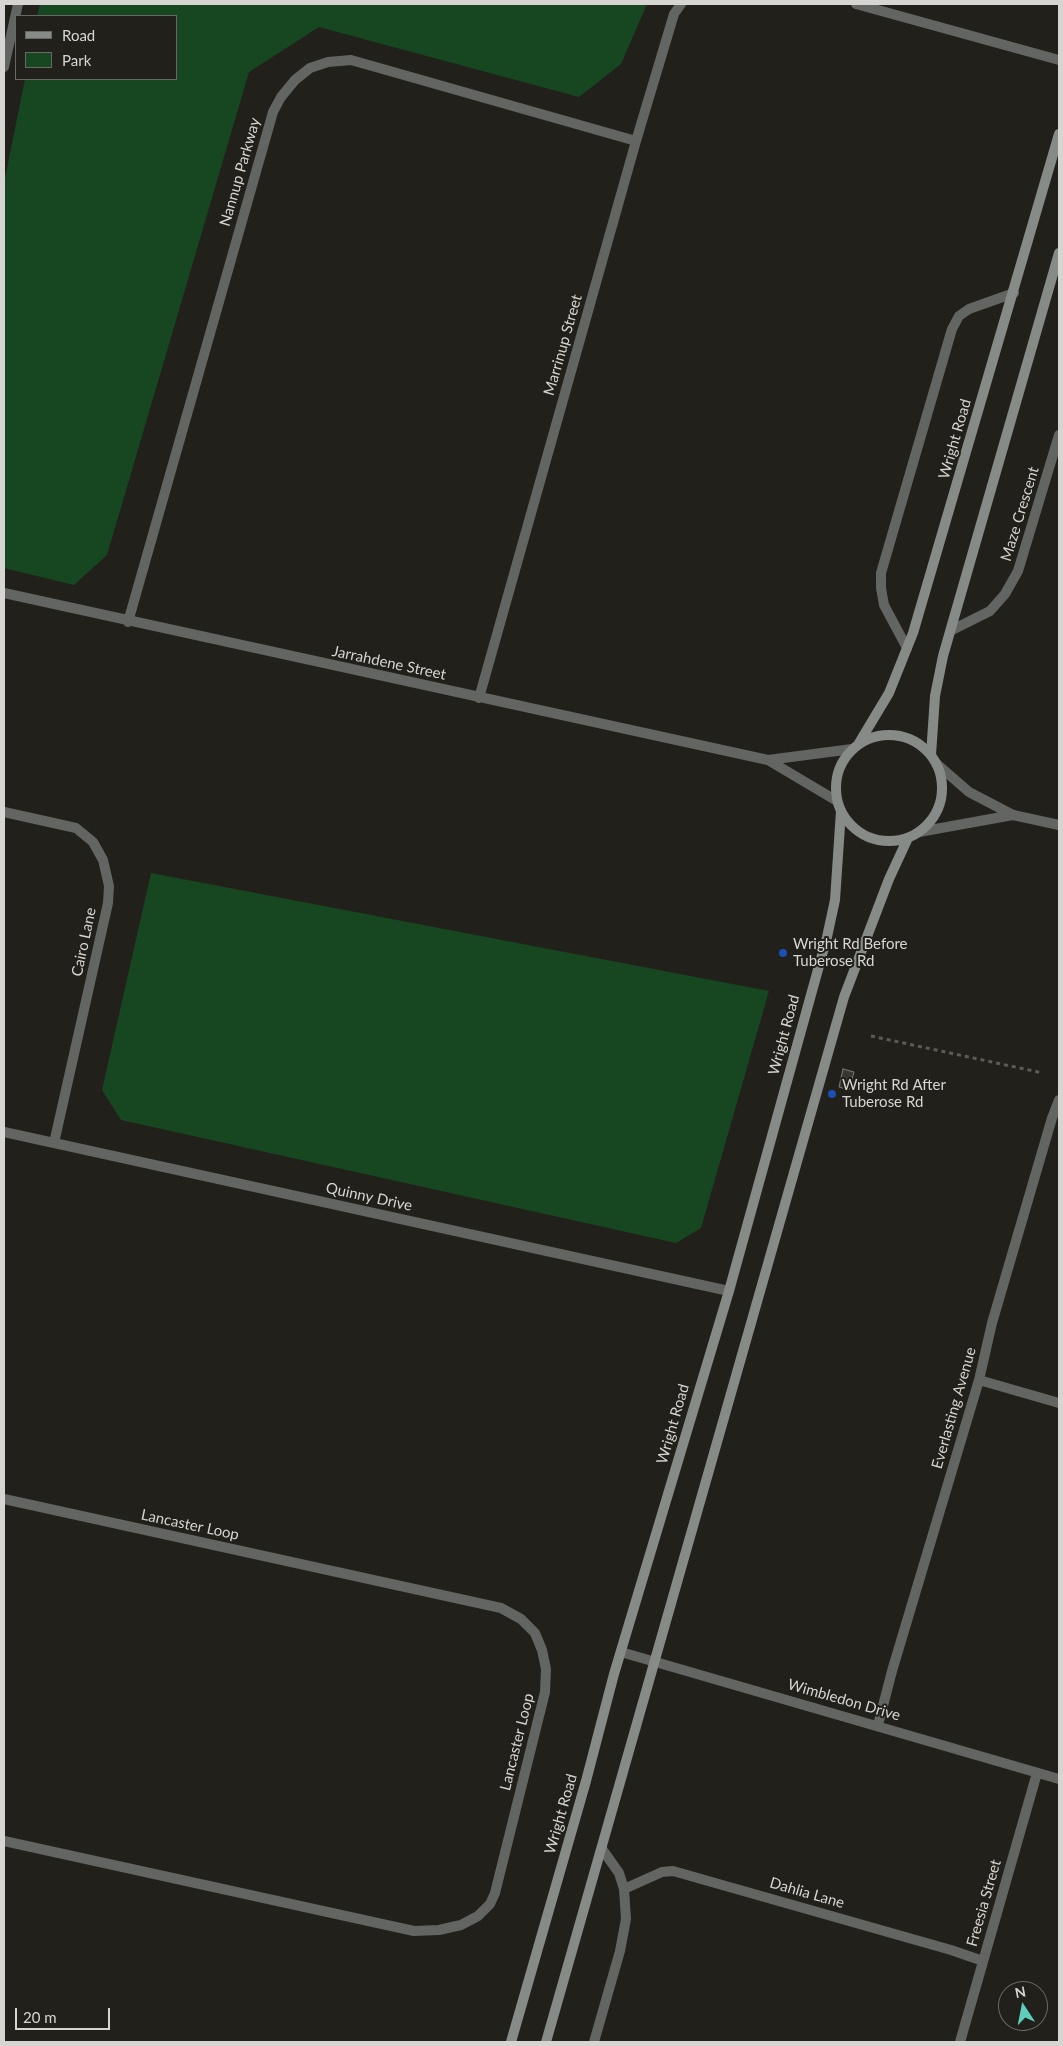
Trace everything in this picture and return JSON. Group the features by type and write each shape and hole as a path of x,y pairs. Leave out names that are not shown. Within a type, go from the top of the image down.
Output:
{"main road":[{"name":"Wright Road","path":"856,746 889,693 907,648 950,512 1059,134"},
{"path":"931,754 935,696 943,656 1059,253"},
{"path":"890,734 905,736 920,744 931,754 938,765 943,789 941,802 929,823 919,832 908,838 884,840 862,834 850,824 839,806 836,787 838,773 843,760 856,746 874,737 890,734"},
{"name":"Wright Road","path":"511,2042 621,1652 729,1291 827,936 835,900 839,806"},
{"path":"546,2042 844,997 886,888 908,838"}],"street":[{"name":"Marrinup Street","path":"479,698 636,141 674,14 681,4"},
{"path":"856,4 1059,60"},
{"path":"4,67 15,18"},
{"name":"Nannup Parkway","path":"128,622 273,112 281,97 295,80 310,68 328,62 351,60 636,141"},
{"path":"907,648 884,605 880,588 881,572 952,329 959,316 968,309 1014,293"},
{"name":"Maze Crescent","path":"952,630 990,611 1005,594 1018,570 1059,435"},
{"name":"Jarrahdene Street","path":"4,593 128,622 768,760 839,806"},
{"name":"Jarrahdene Street","path":"768,760 856,746"},
{"path":"938,765 969,792 1013,815 1059,825"},
{"name":"Cairo Lane","path":"4,812 76,828 93,842 103,860 110,886 108,903 54,1143"},
{"path":"919,832 1013,815"},
{"name":"Everlasting Avenue","path":"878,1725 892,1671 979,1380 992,1323 1052,1118 1059,1100"},
{"name":"Quinny Drive","path":"4,1132 729,1291"},
{"path":"979,1380 1059,1404"},
{"name":"Lancaster Loop","path":"4,1499 501,1608 521,1619 535,1633 542,1650 546,1669 545,1692 495,1893 490,1904 478,1916 461,1925 439,1930 414,1931 4,1841"},
{"name":"Wimbledon Drive","path":"621,1652 1059,1779"},
{"name":"Freesia Street","path":"960,2042 1036,1773"},
{"path":"594,2042 620,1950 626,1919 624,1889 618,1873 602,1849"},
{"name":"Dahlia Lane","path":"624,1889 656,1874 673,1871 951,1950 983,1961"}],"path":[{"path":"871,1036 1043,1073"}],"green space":[{"path":"40,4 647,4 621,64 579,97 319,27 249,72 107,555 74,585 4,568 4,183 25,80 178,80 178,15 37,15"},
{"path":"151,873 769,991 701,1228 676,1243 121,1120 102,1090"}],"building":[{"path":"843,1069 854,1072 849,1090 839,1087"}],"place":[{"name":"Wright Rd Before Tuberose Rd","path":"783,953"},
{"name":"Wright Rd After Tuberose Rd","path":"832,1094"}]}
